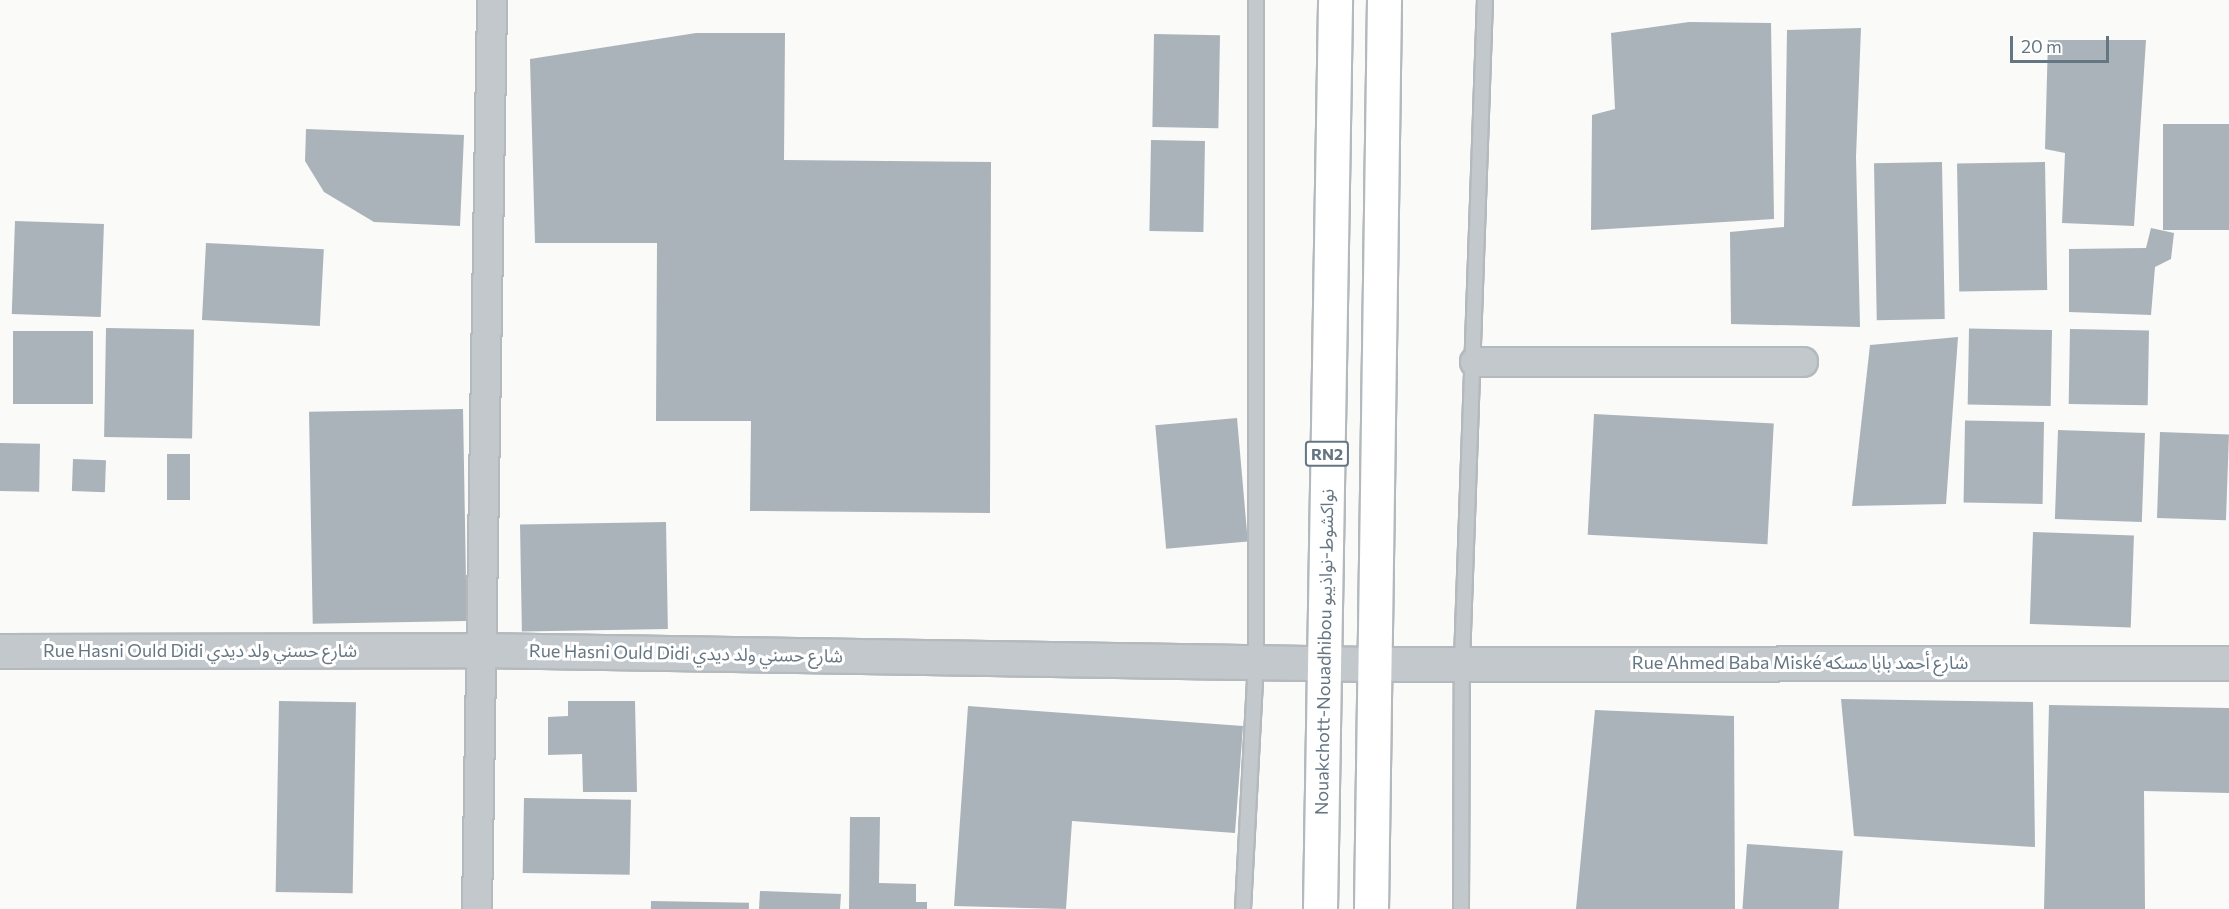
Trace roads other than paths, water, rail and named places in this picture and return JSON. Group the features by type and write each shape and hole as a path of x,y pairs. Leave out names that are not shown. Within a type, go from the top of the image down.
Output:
{"highway":[{"name":"Nouakchott-Nouadhibou نواكشوط-نواذيبو","path":"1320,909 1335,0"},
{"name":"RN2","path":"1371,909 1372,664 1384,0"}],"street":[{"path":"477,909 492,0"},
{"path":"1475,362 1803,363"},
{"name":"Rue Hasni Ould Didi شارع حسني ولد ديدي","path":"0,651 481,650 1372,664"},
{"name":"Rue Ahmed Baba Miské شارع أحمد بابا مسكه","path":"1372,664 1462,661 2229,663"}],"lane":[{"path":"1243,909 1256,663 1256,0"},
{"path":"1461,909 1462,661 1475,362 1485,0"}]}
